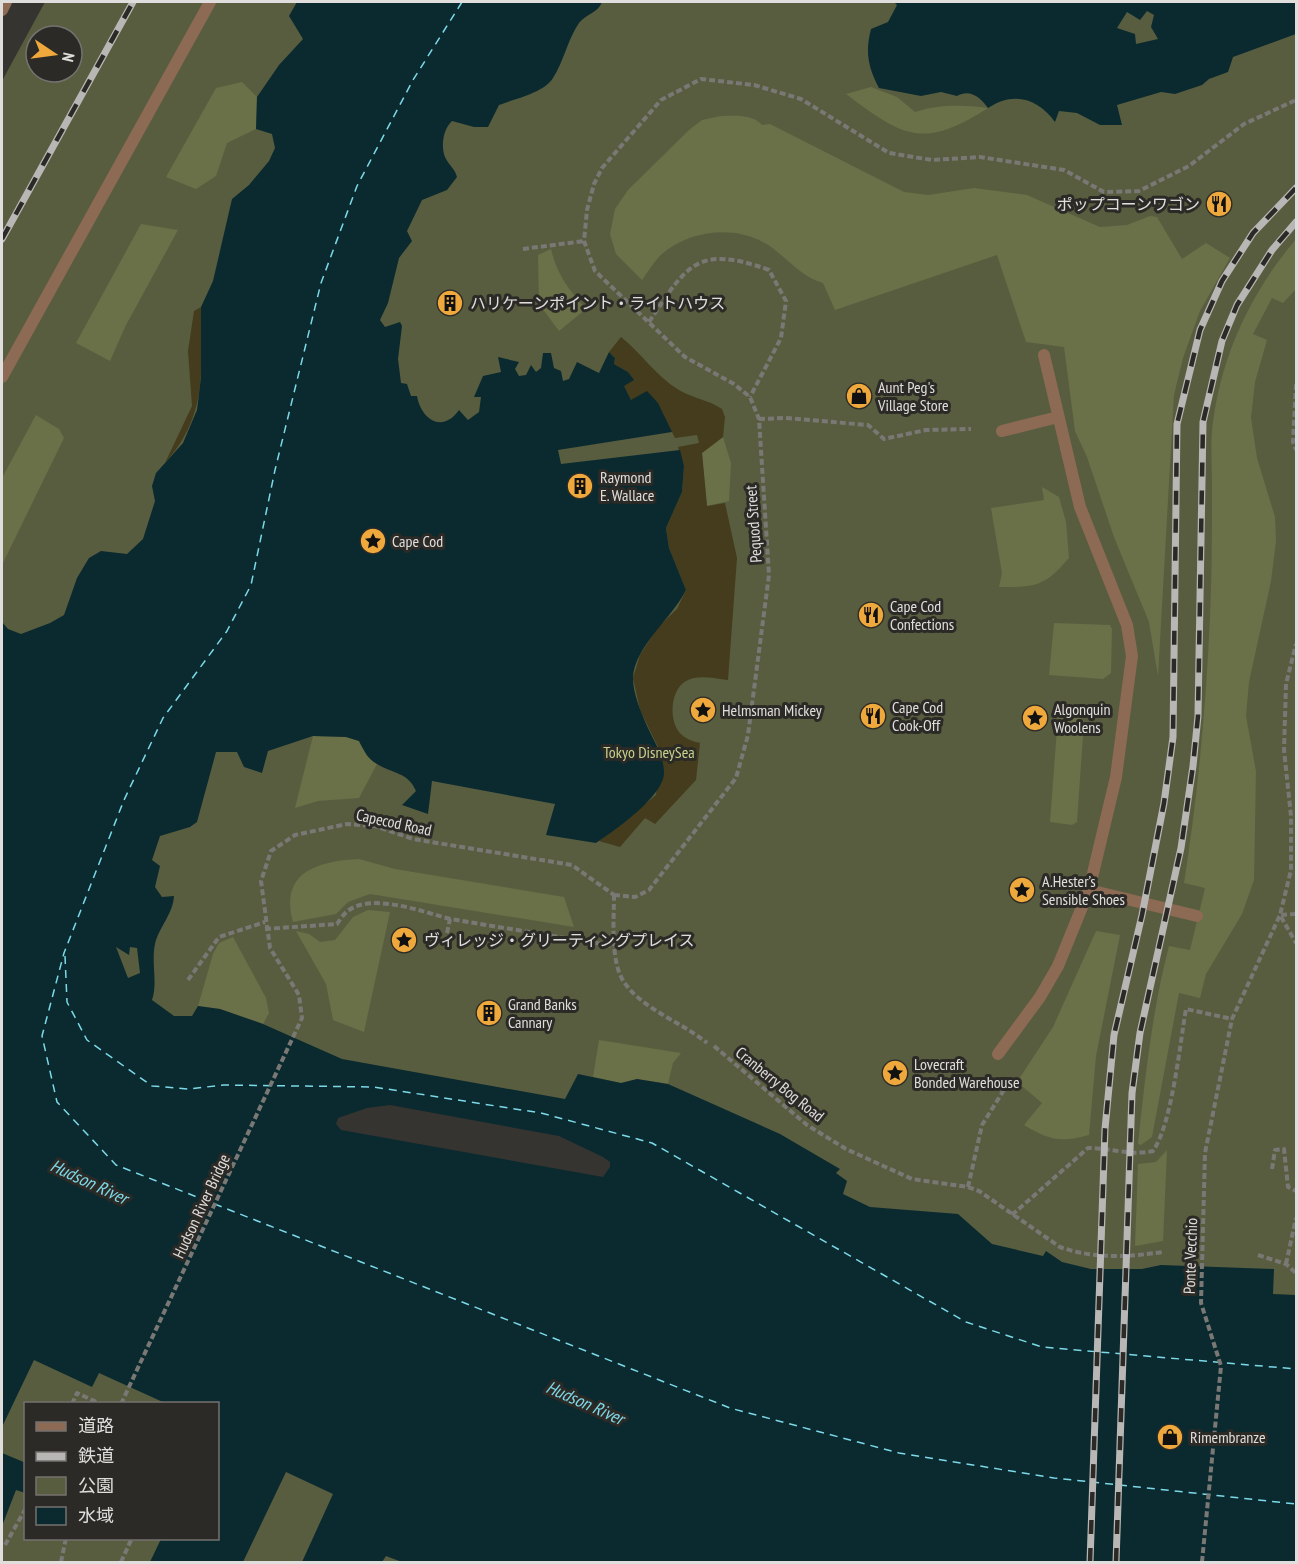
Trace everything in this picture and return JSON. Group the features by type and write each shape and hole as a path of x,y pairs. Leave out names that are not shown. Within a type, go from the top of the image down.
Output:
{"street":[{"path":"2,10 6,2"},
{"path":"2,377 210,2"},
{"path":"998,1054 1041,997 1058,966 1089,890 1116,777 1132,656 1131,640 1080,507 1044,355"},
{"path":"1002,431 1058,417"},
{"path":"1089,890 1197,916"}],"path":[{"path":"649,322 680,275 705,260 738,259 769,270 786,301 781,338 750,397 734,384 685,357 595,271 584,241 587,210 594,184 602,168 660,100 701,79 754,85 801,99 889,153 932,160 980,157 1064,170 1104,192 1139,190 1189,166 1244,124 1296,100"},
{"path":"523,249 584,241"},
{"path":"1296,384 1293,442 1296,450"},
{"name":"Pequod Street","path":"614,895 635,897 649,890 736,778 748,735 769,575 759,419 750,397"},
{"path":"759,419 868,425 884,439 926,430 978,429"},
{"name":"Ponte Vecchio","path":"1202,1563 1221,1366 1201,1304 1205,1153 1232,1019 1280,915 1291,870 1291,816 1284,750 1287,684 1296,644"},
{"name":"Capecod Road","path":"302,1018 299,994 270,948 261,881 271,851 295,835 347,824 375,826 413,839 572,865 614,895"},
{"path":"614,895 614,946 623,982 645,1003 690,1029 707,1043"},
{"path":"266,929 337,924 349,909 368,904 391,904 450,918 614,946"},
{"path":"1296,914 1280,915 1296,944"},
{"path":"447,933 450,918"},
{"path":"188,980 219,938 265,922"},
{"path":"1012,1215 1076,1156 1088,1148 1111,1148 1137,1154 1153,1150 1158,1144 1168,1110 1186,1009 1232,1019"},
{"name":"Hudson River Bridge","path":"122,1402 302,1018"},
{"name":"Cranberry Bog Road","path":"714,1046 807,1125 846,1149 912,1179 968,1187 1060,1247 1090,1254 1124,1257 1163,1252"},
{"path":"968,1187 982,1125 1016,1071 998,1054"},
{"path":"1272,1168 1275,1150 1284,1149 1288,1187 1296,1191"},
{"path":"1286,1264 1296,1218"},
{"path":"1258,1255 1286,1264 1296,1274"},
{"path":"73,1402 77,1393 97,1402"},
{"path":"5,1545 24,1512"},
{"path":"61,1563 66,1540"},
{"path":"121,1563 132,1540"}],"green space":[{"name":"Tokyo DisneySea","path":"45,2 1296,2 1296,1562 2,1562 2,81 24,41 24,84 84,84 84,24 33,24"},
{"path":"242,82 257,97 256,129 227,143 216,176 196,189 166,177 216,88"},
{"path":"871,87 897,97 915,112 951,106 988,108 947,129 930,133 915,133 884,121 846,94"},
{"path":"721,116 743,116 758,121 762,125 770,124 904,192 928,195 974,188 1027,195 1100,227 1127,225 1150,216 1157,217 1182,259 1206,243 1230,258 1200,311 1183,358 1174,395 1158,676 1149,622 1114,537 1087,457 1075,431 1064,347 1026,342 997,255 835,310 823,283 806,275 763,242 738,233 711,233 684,240 662,254 642,280 616,254 610,234 615,209 628,190 689,130 702,120"},
{"path":"141,224 178,230 126,325 110,361 76,343"},
{"path":"1296,239 1296,289 1283,303 1272,298 1253,334 1267,340 1255,382 1251,418 1257,458 1275,517 1276,541 1271,581 1249,682 1246,716 1256,771 1254,880 1242,914 1206,974 1200,998 1179,993 1152,1137 1141,1145 1138,1144 1143,1094 1158,995 1169,946 1190,950 1205,888 1184,883 1201,750 1206,684 1211,584 1212,437 1217,396 1241,324 1266,280"},
{"path":"551,249 564,282 586,309 559,331 539,304 538,255"},
{"path":"36,415 59,429 64,438 2,565 2,478"},
{"path":"723,437 731,463 729,501 707,506 702,453"},
{"path":"1042,487 1059,497 1066,522 1069,558 1046,580 1022,587 999,587 1002,573 991,508 1044,500"},
{"path":"1054,623 1110,625 1112,629 1111,673 1103,679 1049,675"},
{"path":"1058,715 1081,718 1084,721 1077,822 1072,825 1050,822"},
{"path":"313,736 346,737 359,741 367,756 377,764 359,798 318,801 295,808"},
{"path":"359,859 395,869 564,897 574,927 370,894 348,902 336,914 293,922 290,905 292,891 305,872 329,863"},
{"path":"368,910 390,912 364,1032 333,1020 326,984 296,931 309,934 320,942 335,940 353,917"},
{"path":"1096,931 1120,935 1096,1056 1089,1135 1055,1139 1024,1125 1042,1103 1017,1082 1053,1027"},
{"path":"233,937 266,998 269,1013 263,1024 220,1009 198,1006 213,954 219,943"},
{"path":"599,1040 681,1053 673,1063 668,1084 637,1079 621,1083 593,1077"},
{"path":"1167,1150 1163,1241 1135,1246 1138,1164 1156,1162"}],"sand":[{"path":"201,307 201,370 196,408 179,445 165,463 192,406 188,351 194,311"},
{"path":"621,337 671,385 722,409 725,417 723,437 702,453 707,506 725,503 737,558 728,680 691,679 681,685 674,698 673,713 676,727 684,736 700,743 696,780 655,824 645,818 620,847 599,841 656,795 660,751 640,710 633,678 640,655 658,627 677,609 686,590 669,548 666,528 682,492 684,466 678,447 699,443 697,435 675,438 672,432 631,400 623,386 633,380 628,372 614,364 615,358 609,352"}],"water":[{"name":"Hudson River","path":"297,2 602,2 598,9 579,23 557,71 543,88 499,105 488,127 474,127 452,121 449,124 443,150 457,177 447,190 422,200 407,231 412,241 399,258 388,303 380,320 385,327 400,322 402,326 398,359 401,383 407,384 411,396 417,396 423,411 433,421 446,421 459,410 468,420 479,412 481,397 474,397 483,376 501,372 498,357 519,362 515,369 519,376 526,375 531,365 536,372 541,368 543,353 551,353 554,368 561,371 563,381 569,379 577,362 599,373 609,352 615,358 614,364 628,372 634,380 624,386 631,400 647,391 658,403 672,432 558,450 561,464 680,450 684,466 682,492 666,528 669,548 686,590 640,655 633,678 638,703 660,755 664,773 662,782 647,802 625,822 596,843 546,835 555,804 432,781 428,814 402,805 416,791 409,780 374,762 366,754 359,741 346,737 313,736 268,751 262,773 244,767 237,752 216,752 197,822 190,827 160,836 152,860 160,866 155,887 162,897 174,896 171,909 155,944 152,1000 174,1016 192,1016 198,1006 220,1009 263,1024 342,1059 565,1099 578,1074 621,1083 637,1079 668,1084 780,1134 840,1169 836,1173 847,1181 843,1194 870,1207 958,1214 992,1244 1043,1256 1046,1251 1062,1262 1091,1269 1142,1269 1161,1265 1274,1269 1273,1294 1296,1295 1296,1562 402,1562 386,1556 382,1562 302,1562 333,1494 286,1472 243,1562 150,1562 161,1540 219,1540 219,1402 163,1402 99,1373 92,1387 34,1360 2,1427 2,622 8,629 21,634 64,615 77,578 89,558 101,551 127,554 143,539 155,501 152,486 156,473 183,443 197,410 201,377 201,307 213,281 232,199 249,185 269,161 275,148 272,134 256,129 257,97 279,65 303,39 289,16","holes":["116,947 129,955 130,947 137,948 140,973 128,978"]},
{"path":"894,2 1296,2 1296,34 1233,57 1228,72 1209,79 1202,85 1175,94 1161,92 1117,105 1122,125 1100,125 1077,113 1059,111 1055,122 1041,107 1025,100 1007,100 988,108 982,100 966,93 957,96 941,92 921,96 879,88 869,59 869,37 871,29 888,22 897,5","holes":["1147,11 1154,15 1151,27 1158,39 1136,44 1135,34 1117,28 1127,12 1140,20"]},
{"path":"2,1453 24,1462 24,1493 16,1490 2,1526"}],"pier":[{"path":"390,1105 559,1136 603,1157 610,1162 610,1167 603,1177 341,1130 336,1124 338,1118 367,1108"}],"ferry route":[{"path":"462,2 413,80 357,186 321,283 275,470 251,585 227,631 163,718 124,800 64,953 42,1036 57,1102 116,1165 730,1408 899,1453 1054,1478 1296,1504"},
{"path":"65,956 67,1002 87,1040 152,1086 188,1089 224,1085 374,1087 541,1113 652,1143 966,1322 1042,1347 1296,1369"}],"railway":[{"path":"2,239 133,2"},
{"path":"1090,1562 1105,1129 1114,1035 1142,915 1164,803 1173,737 1177,424 1200,330 1222,281 1253,233 1296,188"},
{"path":"1116,1562 1132,1093 1140,1033 1181,848 1193,766 1198,716 1203,422 1222,341 1237,305 1272,250 1296,222"}],"place":[{"name":"ポップコーンワゴン","path":"1219,204"},
{"name":"ハリケーンポイント・ライトハウス","path":"450,303"},
{"name":"Aunt Peg's Village Store","path":"859,396"},
{"name":"Raymond E. Wallace","path":"580,486"},
{"name":"Cape Cod","path":"373,541"},
{"name":"Cape Cod Confections","path":"871,615"},
{"name":"Helmsman Mickey","path":"703,710"},
{"name":"Cape Cod Cook-Off","path":"873,716"},
{"name":"Algonquin Woolens","path":"1035,718"},
{"name":"A.Hester’s Sensible Shoes","path":"1022,890"},
{"name":"ヴィレッジ・グリーティングプレイス","path":"404,940"},
{"name":"Grand Banks Cannary","path":"489,1013"},
{"name":"Lovecraft Bonded Warehouse","path":"895,1073"},
{"name":"Rimembranze","path":"1170,1437"}]}
